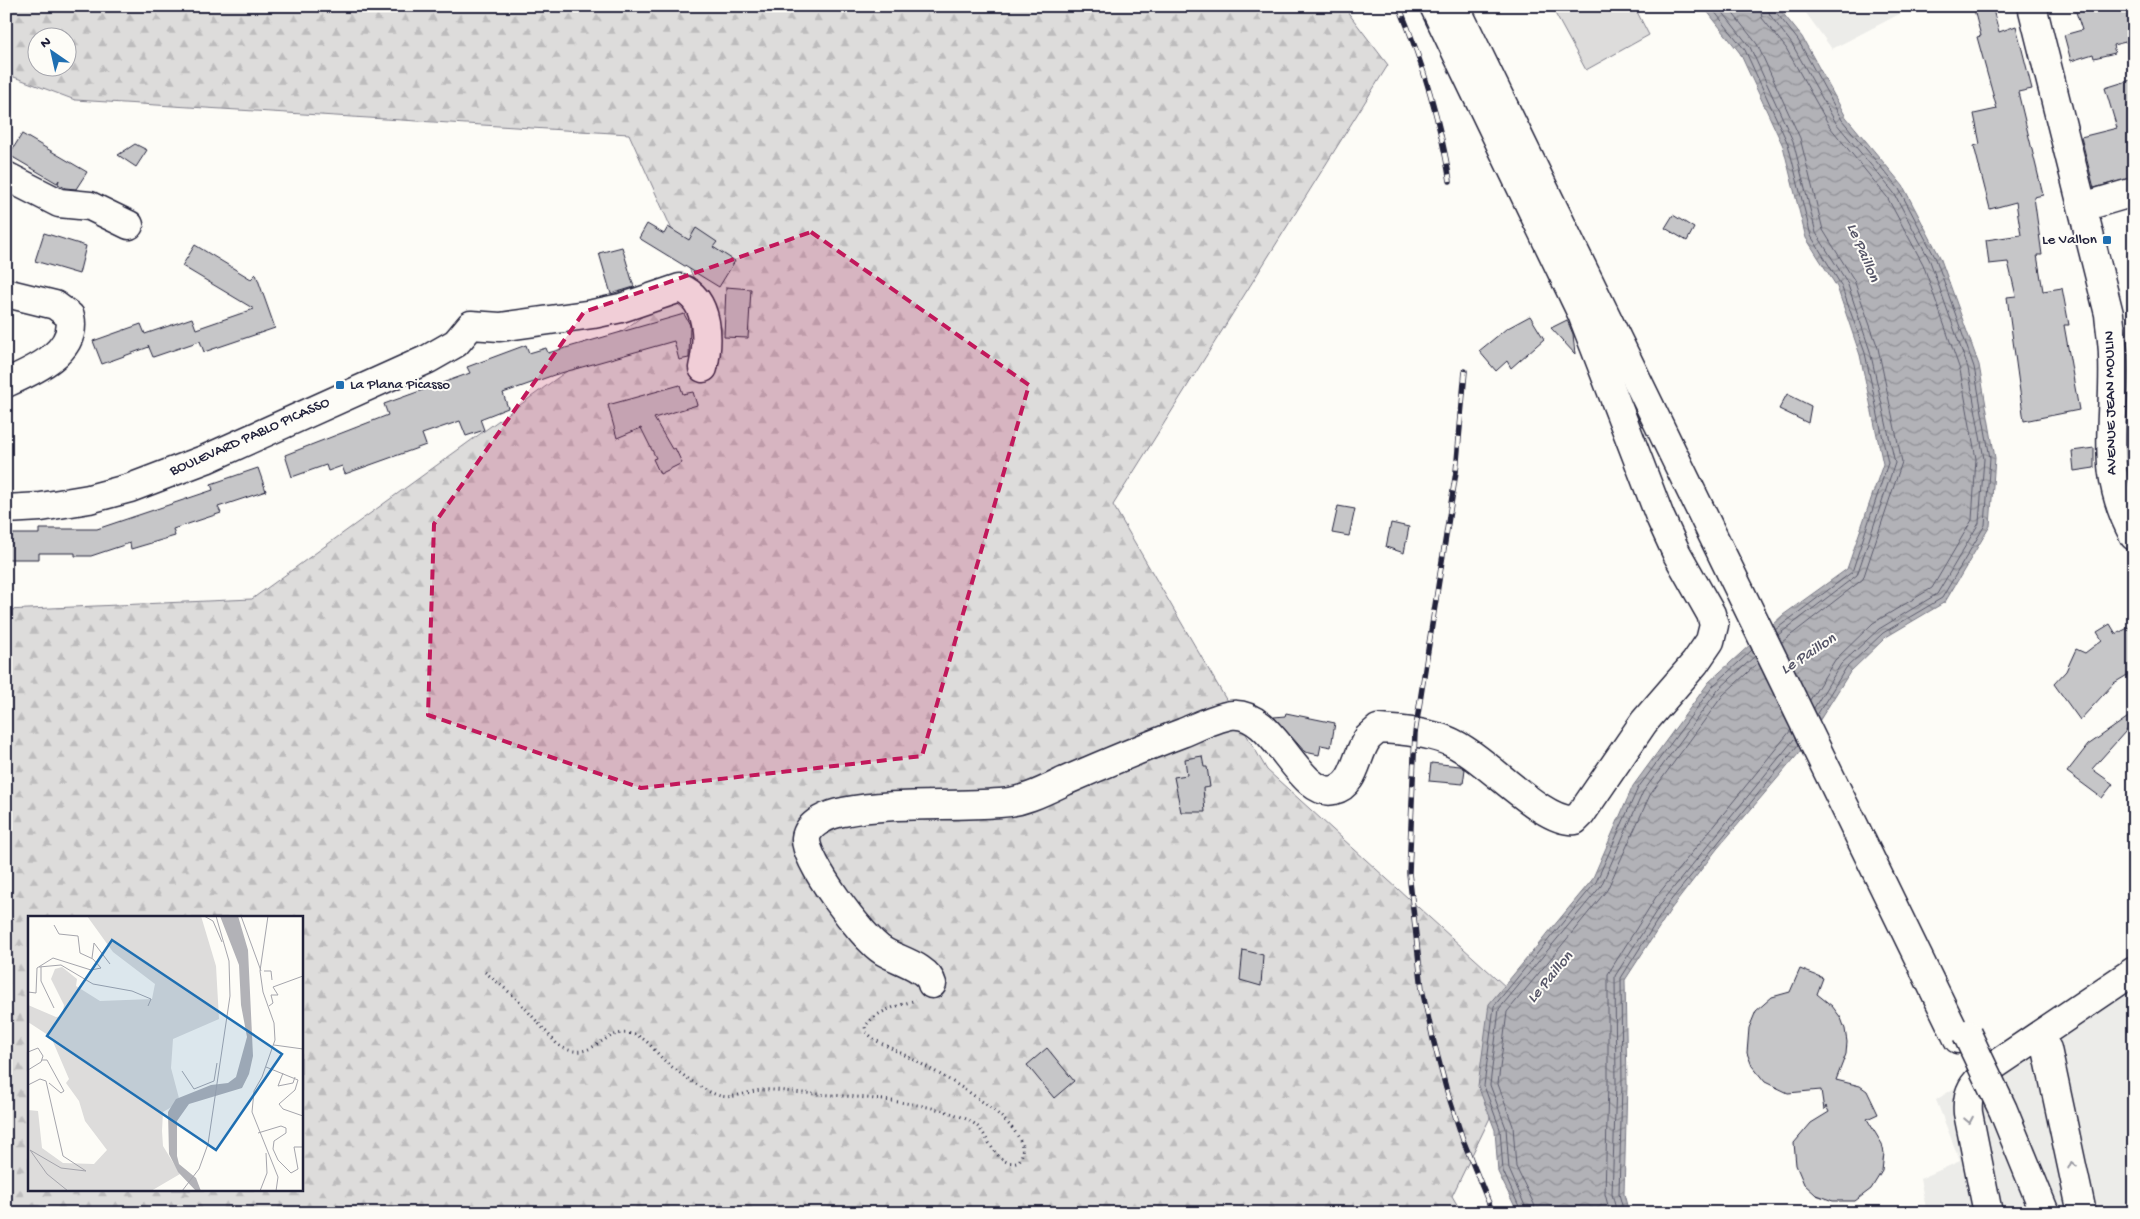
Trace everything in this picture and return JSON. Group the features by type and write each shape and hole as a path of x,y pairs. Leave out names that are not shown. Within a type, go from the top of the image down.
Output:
{"street":[{"path":"932,984 931,979 925,973 895,958 870,942 854,922 823,878 806,847 806,836 813,826 841,812 878,808 1003,803 1028,798 1138,750 1230,716 1250,717 1266,731 1316,787 1328,792 1340,789 1349,780 1368,739 1378,729 1415,733 1446,740 1478,758 1530,801 1558,818 1566,821 1575,820 1644,722 1695,663 1710,641 1714,624 1711,614 1677,554 1660,517 1582,314 1434,6"},
{"path":"1455,6 1735,567"},
{"path":"1470,6 1735,567 1963,1037 2003,1110 2045,1213"},
{"name":"AVENUE JEAN MOULIN","path":"2032,6 2109,314 2113,356 2110,432 2113,484 2121,511 2134,536"},
{"path":"6,176 59,203 90,206 129,225"},
{"path":"2083,207 2134,192"},
{"name":"BOULEVARD PABLO PICASSO","path":"6,509 41,507 89,499 130,488 206,459 428,359 456,343 471,325 500,327 593,314 621,308 680,288 689,291 697,300 708,334 704,368"},
{"path":"6,293 56,305 70,316 72,326 60,350 46,363 6,383"},
{"path":"1988,1213 1968,1113 1968,1092 1972,1085 1989,1069 2134,971"},
{"path":"1963,1037 2034,1213"},
{"path":"2039,1037 2047,1050 2082,1213"}],"path":[{"path":"485,972 515,997 558,1045 566,1050 588,1050 603,1039 630,1033 643,1038 667,1062 721,1096 735,1096 762,1090 862,1097 937,1110 965,1118 977,1126 1003,1161 1012,1164 1019,1161 1023,1148 1017,1134 1006,1119 985,1102 875,1040 866,1032 864,1027 868,1022 886,1010 925,995 932,984"}],"highlighted area":[{"path":"811,232 1029,385 966,611 922,756 641,788 428,715 434,524 584,312"}],"shaded area":[{"path":"1801,6 1915,6 1832,49"},
{"path":"2134,972 2134,1213 1927,1213 1920,1179 1960,1161 1936,1100"}],"green space":[{"path":"6,6 1343,6 1388,65 1113,505 1267,770 1539,1017 1452,1196 1462,1213 51,1213 39,1206 6,1206 6,967 12,962 6,948 6,610 252,599 694,279 629,134 75,100 6,74"},
{"path":"1551,6 1634,6 1649,35 1586,70"}],"water":[{"name":"Le Paillon","path":"1703,6 1777,6 1802,37 1846,117 1903,186 1940,257 1979,365 1995,458 1990,526 1945,602 1886,637 1850,672 1799,753 1717,849 1671,909 1625,980 1627,1084 1624,1194 1629,1213 1518,1213 1498,1172 1495,1130 1478,1086 1489,1004 1592,880 1633,786 1709,682 1783,615 1847,569 1883,464 1860,355 1837,287 1806,238 1783,146 1740,53"}],"building":[{"path":"1973,6 1992,6 1999,32 2016,26 2032,89 2018,92 2043,195 2034,197 2042,255 2037,255 2043,291 2062,288 2069,325 2064,325 2079,410 2024,421 2007,297 2016,296 2008,262 1989,264 1986,240 2021,235 2016,202 1990,209 1974,146 1980,144 1974,114 1997,109 1977,37 1981,36"},
{"path":"2074,6 2134,6 2134,40 2113,45 2115,53 2094,58 2093,54 2071,61 2064,35 2082,30"},
{"path":"2134,79 2134,177 2094,188 2081,137 2117,128 2105,88"},
{"path":"22,134 87,172 76,189 65,188 58,184 59,180 57,183 9,155"},
{"path":"135,144 147,150 136,167 118,155"},
{"path":"1673,215 1694,228 1687,241 1665,228"},
{"path":"647,224 664,234 668,227 689,240 696,228 717,242 713,247 735,261 719,287 639,238"},
{"path":"44,233 86,246 79,274 35,261"},
{"path":"195,245 251,279 256,274 275,328 204,352 200,341 153,357 149,347 102,364 93,341 141,324 145,334 192,318 196,329 254,309 182,266"},
{"path":"622,247 634,287 611,294 599,253"},
{"path":"726,287 751,289 748,338 724,337"},
{"path":"684,314 690,325 689,358 679,360 674,341 554,375 503,393 508,408 480,419 484,430 466,436 460,421 422,434 426,445 345,474 342,466 328,471 326,465 292,477 285,455 388,415 384,404 470,373 467,367 526,345 529,353 546,348 548,353"},
{"path":"1530,316 1544,339 1511,368 1507,361 1496,371 1479,351 1506,329"},
{"path":"1567,320 1573,334 1575,354 1551,328"},
{"path":"680,385 683,394 693,392 697,405 654,418 672,449 675,448 682,463 660,474 653,459 656,458 641,428 617,438 608,405"},
{"path":"1787,394 1811,406 1808,423 1779,409"},
{"path":"2094,448 2094,468 2074,471 2072,451"},
{"path":"258,468 266,491 218,507 221,513 173,529 175,536 131,549 130,543 91,556 75,556 75,553 39,553 39,559 6,559 6,534 39,534 39,529 97,529 213,490 211,484"},
{"path":"1338,506 1355,509 1349,536 1332,533"},
{"path":"1391,523 1409,527 1404,553 1386,547"},
{"path":"2110,624 2116,634 2134,625 2134,671 2114,683 2080,720 2054,684 2066,671 2076,649 2085,653 2102,640 2097,632"},
{"path":"1286,713 1335,723 1331,747 1321,745 1319,755 1305,752 1274,717 1285,716"},
{"path":"2134,713 2134,722 2092,769 2113,784 2102,798 2067,772 2088,745"},
{"path":"1202,756 1204,767 1207,767 1210,787 1203,788 1205,812 1181,812 1174,777 1187,775 1185,759"},
{"path":"1431,763 1460,766 1465,769 1463,784 1429,781"},
{"path":"1243,950 1263,955 1261,986 1240,980"},
{"path":"1800,969 1823,978 1817,994 1832,1006 1841,1018 1845,1029 1846,1054 1836,1080 1860,1086 1867,1091 1878,1114 1867,1119 1882,1144 1884,1153 1882,1171 1871,1189 1855,1201 1833,1201 1816,1195 1804,1184 1796,1165 1794,1143 1811,1123 1829,1112 1826,1106 1824,1110 1821,1090 1788,1093 1765,1082 1752,1066 1747,1053 1749,1028 1756,1011 1772,997 1790,992"},
{"path":"1047,1048 1074,1081 1054,1098 1027,1065"}],"railway":[{"path":"1399,6 1430,92 1450,181"},
{"path":"1465,371 1456,472 1415,733 1409,873 1422,989 1433,1039 1463,1140 1493,1213"}],"place":[{"name":"Le Vallon","path":"2107,240"},
{"name":"La Plana Picasso","path":"340,385"}]}
